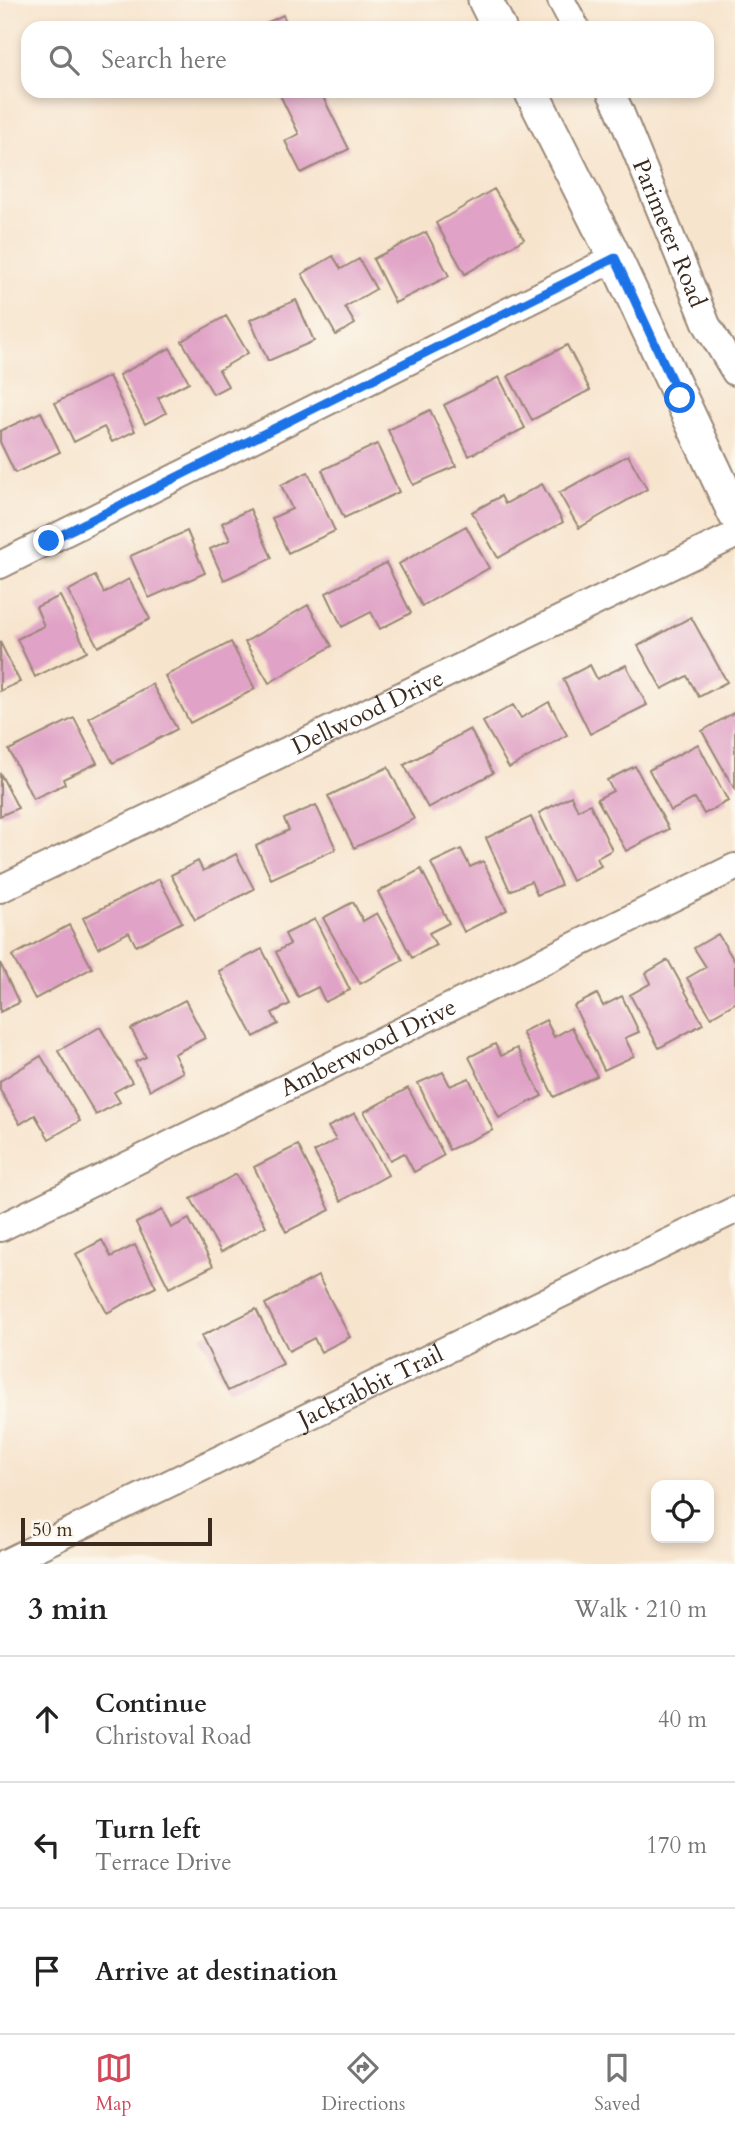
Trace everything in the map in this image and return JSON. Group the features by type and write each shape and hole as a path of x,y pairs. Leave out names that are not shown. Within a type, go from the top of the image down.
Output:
{"street":[{"path":"485,0 496,21"},
{"path":"561,0 572,21"},
{"path":"535,98 615,258 735,514"},
{"name":"Parimeter Road","path":"613,98 707,325 735,372"},
{"path":"0,565 615,258"},
{"name":"Dellwood Drive","path":"0,889 735,535"},
{"name":"Amberwood Drive","path":"0,1228 735,867"},
{"name":"Jackrabbit Trail","path":"8,1564 7,1562 735,1210"}],"building":[{"path":"283,15 286,21 271,21"},
{"path":"281,98 324,98 349,149 301,173 285,141 299,134"},
{"path":"494,189 524,239 465,274 436,223"},
{"path":"426,232 449,276 395,303 373,259"},
{"path":"333,256 341,269 359,259 376,289 345,307 355,324 336,335 302,274"},
{"path":"296,300 314,341 268,361 250,320"},
{"path":"226,316 248,353 219,370 228,386 213,394 182,341"},
{"path":"567,345 590,390 532,420 508,376"},
{"path":"170,348 189,382 158,398 166,413 145,424 119,375"},
{"path":"109,376 135,431 112,442 104,427 74,442 55,403"},
{"path":"499,377 525,428 469,456 444,405"},
{"path":"430,410 456,466 413,485 388,430"},
{"path":"41,412 60,452 15,473 0,442 0,431"},
{"path":"377,444 399,492 344,518 322,470"},
{"path":"628,455 647,489 579,528 559,493"},
{"path":"308,472 335,531 288,553 272,518 292,509 281,485"},
{"path":"542,484 563,522 498,558 472,512 501,496 505,504"},
{"path":"250,509 272,558 224,580 210,549 230,540 222,523"},
{"path":"466,526 489,568 422,606 399,564"},
{"path":"187,531 205,573 149,598 130,556"},
{"path":"386,563 411,613 380,629 371,612 342,627 326,593"},
{"path":"95,576 104,593 129,579 150,619 98,647 68,591"},
{"path":"60,596 87,651 35,677 17,639 44,626 36,607"},
{"path":"308,605 332,646 269,683 245,642"},
{"path":"691,617 727,682 699,697 687,676 662,689 638,646"},
{"path":"0,642 20,682 0,691"},
{"path":"231,642 255,689 190,723 165,676"},
{"path":"590,665 597,679 626,665 647,705 590,734 563,679"},
{"path":"152,684 177,729 113,763 89,718"},
{"path":"549,702 567,735 509,768 483,722 513,705 521,718"},
{"path":"735,712 735,790 702,731"},
{"path":"74,718 97,763 63,779 65,784 33,799 9,750"},
{"path":"470,729 493,773 428,808 404,765"},
{"path":"698,744 728,801 704,814 695,798 671,811 649,770"},
{"path":"635,766 669,829 626,851 597,799 613,791 607,780"},
{"path":"388,767 414,819 354,848 328,796"},
{"path":"0,773 18,808 0,816"},
{"path":"571,796 578,810 590,804 612,850 597,858 601,866 572,881 539,813"},
{"path":"316,805 336,849 271,879 256,846 289,830 284,819"},
{"path":"531,817 561,885 537,895 531,881 510,891 486,838"},
{"path":"461,849 470,867 483,861 507,910 464,932 431,863"},
{"path":"236,854 254,889 195,920 171,875 198,861 203,871"},
{"path":"421,869 449,923 429,933 436,945 412,958 378,892"},
{"path":"159,879 182,922 136,946 129,932 98,948 83,918"},
{"path":"353,902 363,921 377,913 403,960 360,984 323,918"},
{"path":"315,919 350,990 325,1002 318,987 298,997 276,952 290,944 285,934"},
{"path":"69,925 92,968 35,999 12,956"},
{"path":"718,934 735,962 735,1003 711,1017 687,978 706,967 694,948"},
{"path":"262,949 290,1004 272,1013 278,1024 254,1037 219,971"},
{"path":"668,960 703,1024 659,1048 630,995 651,983 646,973"},
{"path":"0,963 19,1003 0,1012"},
{"path":"597,994 603,1006 622,996 639,1032 625,1038 634,1056 604,1070 574,1006"},
{"path":"185,1000 205,1038 174,1054 183,1072 150,1090 135,1062 146,1057 131,1029"},
{"path":"546,1020 554,1037 572,1027 597,1076 554,1097 522,1032"},
{"path":"100,1027 132,1082 114,1092 120,1102 96,1115 58,1051"},
{"path":"495,1044 501,1056 517,1048 542,1096 499,1118 469,1057"},
{"path":"41,1056 80,1121 49,1139 35,1115 20,1124 0,1090 0,1081"},
{"path":"443,1072 450,1086 469,1078 493,1130 449,1150 418,1083"},
{"path":"408,1088 444,1155 414,1172 404,1153 390,1160 364,1112"},
{"path":"355,1113 388,1175 341,1201 314,1152 336,1140 328,1127"},
{"path":"298,1145 330,1210 286,1232 254,1167"},
{"path":"236,1174 266,1226 221,1252 191,1199"},
{"path":"162,1210 171,1228 189,1219 213,1266 169,1288 136,1223"},
{"path":"102,1240 111,1257 135,1245 156,1287 107,1313 76,1254"},
{"path":"318,1276 350,1337 321,1352 314,1338 289,1351 265,1304"},
{"path":"256,1309 283,1364 228,1391 201,1336"}],"route":[{"path":"49,541 615,258 680,398"}]}
